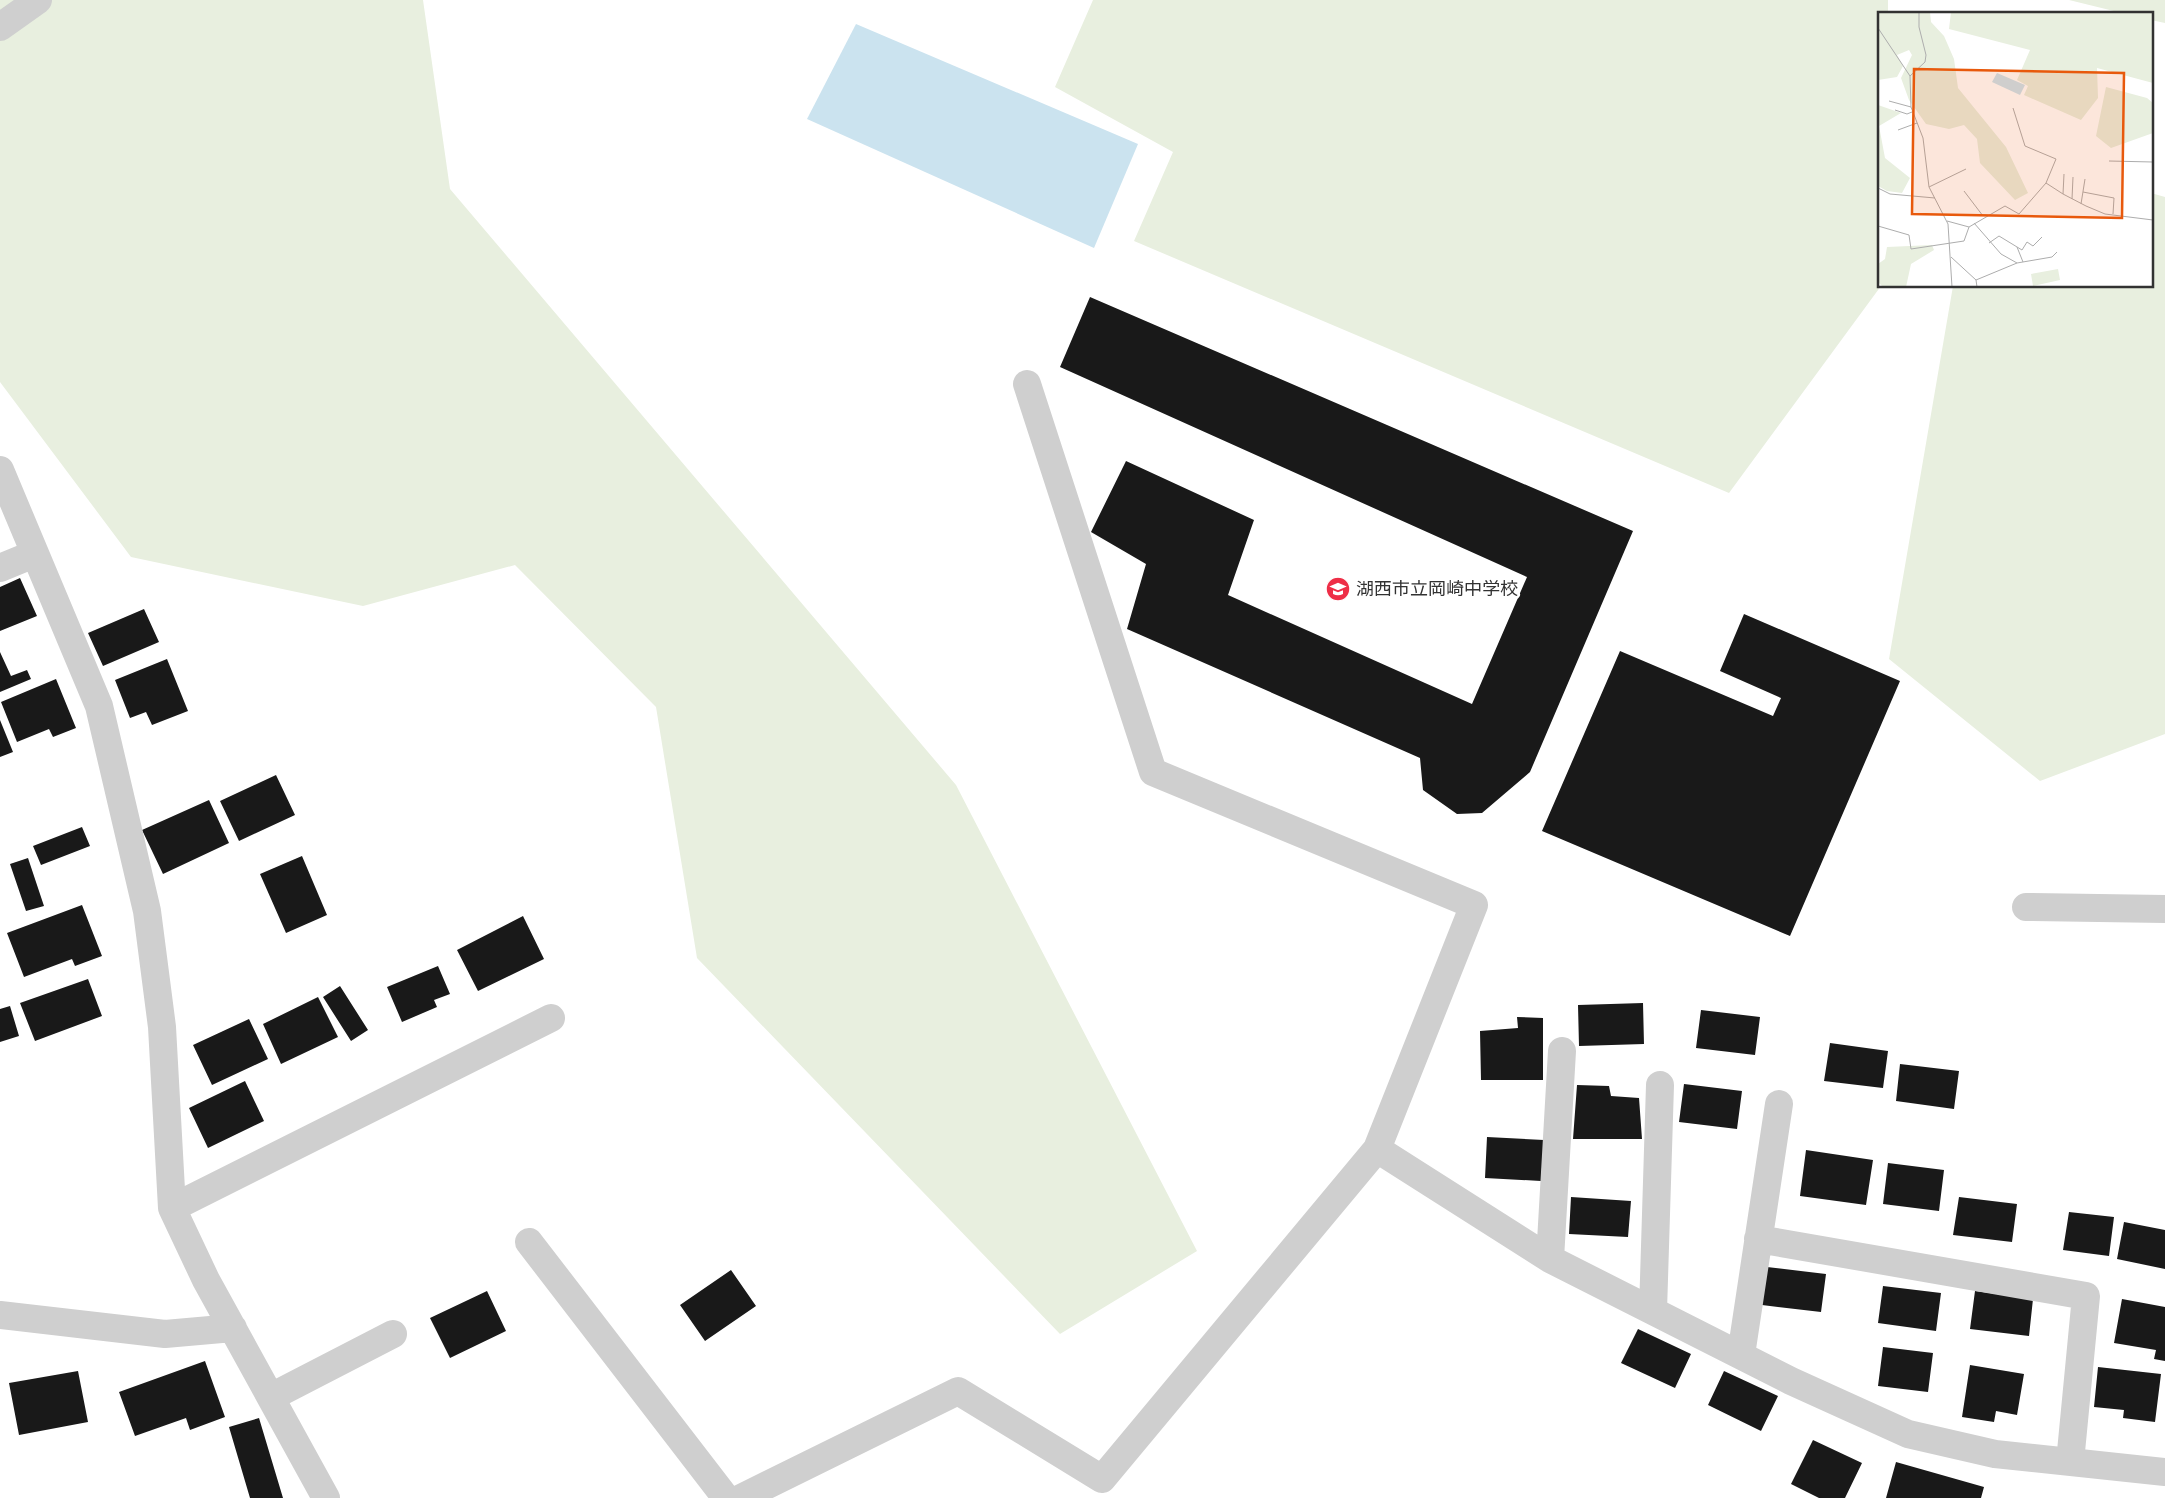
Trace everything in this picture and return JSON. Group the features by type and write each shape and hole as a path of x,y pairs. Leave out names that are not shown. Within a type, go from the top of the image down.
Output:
{"street":[{"path":"0,27 38,0"},
{"path":"741,1498 958,1391 1102,1479 1378,1149 1474,905 1153,772 1027,384"},
{"path":"0,470 100,706 147,911 162,1027 172,1208 206,1280 326,1498"},
{"path":"0,568 34,554"},
{"path":"2026,907 2165,910"},
{"path":"172,1208 550,1018"},
{"path":"1550,1258 1562,1051"},
{"path":"1653,1311 1660,1085"},
{"path":"1741,1355 1779,1104"},
{"path":"1378,1149 1550,1258 1741,1355 1870,1418 1908,1434 1995,1454 2165,1472"},
{"path":"1758,1238 2086,1296 2070,1462"},
{"path":"530,1242 726,1498"},
{"path":"0,1315 165,1334 232,1328"},
{"path":"271,1397 393,1334"}],"green space":[{"path":"0,0 423,0 450,189 956,785 1197,1251 1060,1334 697,958 656,707 515,565 363,606 131,557 0,382"},
{"path":"1093,0 1888,0 1888,12 1878,12 1878,288 1880,288 1729,493 1134,241 1173,152 1055,87"},
{"path":"2069,0 2165,0 2165,23 2152,20 2152,12 2118,12"},
{"path":"2152,193 2165,197 2165,734 2040,781 1889,659 1953,288 2152,288"}],"water":[{"path":"856,24 1138,144 1094,248 807,119"}],"building":[{"path":"1090,297 1633,531 1530,772 1482,813 1457,814 1423,790 1420,758 1127,629 1146,564 1091,532 1126,461 1254,520 1228,595 1472,704 1527,577 1060,367"},
{"path":"20,578 37,616 0,631 0,587"},
{"path":"144,609 159,642 103,666 88,633"},
{"path":"1744,614 1900,681 1790,936 1542,831 1620,651 1773,716 1781,698 1720,671"},
{"path":"0,652 11,676 27,670 31,679 0,692"},
{"path":"167,659 188,711 152,725 146,712 130,718 115,680"},
{"path":"56,679 76,728 53,737 49,729 17,742 1,702"},
{"path":"0,720 13,752 0,757"},
{"path":"276,775 295,815 239,841 220,801"},
{"path":"209,800 229,843 163,874 142,830"},
{"path":"82,827 90,846 41,865 33,846"},
{"path":"302,856 327,915 286,933 260,874"},
{"path":"28,858 44,906 26,911 10,864"},
{"path":"82,905 102,956 75,966 72,959 24,977 7,933"},
{"path":"523,916 544,959 478,991 457,950"},
{"path":"438,966 450,994 434,1000 437,1007 402,1022 387,987"},
{"path":"88,979 102,1016 35,1041 20,1003"},
{"path":"340,986 368,1030 351,1041 323,997"},
{"path":"318,997 338,1037 281,1064 263,1024"},
{"path":"1643,1003 1644,1044 1579,1046 1578,1005"},
{"path":"10,1006 19,1036 0,1042 0,1009"},
{"path":"1701,1010 1760,1017 1755,1055 1696,1048"},
{"path":"1517,1017 1543,1018 1543,1080 1481,1080 1480,1031 1518,1028"},
{"path":"249,1019 268,1059 212,1085 193,1045"},
{"path":"1830,1043 1888,1051 1883,1088 1824,1081"},
{"path":"1900,1064 1959,1071 1954,1109 1896,1101"},
{"path":"245,1081 264,1121 208,1148 189,1108"},
{"path":"1684,1084 1742,1091 1737,1129 1679,1122"},
{"path":"1577,1085 1609,1086 1611,1096 1639,1098 1642,1139 1573,1139"},
{"path":"1487,1137 1544,1140 1541,1181 1485,1178"},
{"path":"1806,1150 1873,1160 1866,1205 1800,1196"},
{"path":"1888,1163 1944,1170 1939,1211 1883,1204"},
{"path":"1571,1197 1631,1201 1628,1237 1569,1234"},
{"path":"1959,1197 2017,1204 2012,1242 1953,1235"},
{"path":"2069,1212 2114,1217 2109,1256 2063,1250"},
{"path":"2124,1222 2165,1230 2165,1269 2117,1259"},
{"path":"1767,1267 1826,1274 1821,1312 1762,1305"},
{"path":"731,1270 756,1306 705,1341 680,1305"},
{"path":"1883,1286 1941,1293 1936,1331 1878,1323"},
{"path":"487,1291 506,1331 450,1358 430,1318"},
{"path":"1975,1291 2033,1299 2029,1336 1970,1329"},
{"path":"2122,1299 2165,1307 2165,1361 2154,1359 2156,1350 2114,1343"},
{"path":"1638,1329 1691,1354 1675,1388 1621,1363"},
{"path":"1883,1347 1933,1353 1928,1392 1878,1386"},
{"path":"205,1361 225,1417 190,1430 186,1418 135,1436 119,1392"},
{"path":"1970,1365 2024,1374 2017,1415 1996,1411 1994,1422 1962,1417"},
{"path":"2098,1367 2161,1374 2155,1422 2123,1418 2124,1410 2094,1407"},
{"path":"78,1371 88,1422 19,1435 9,1383"},
{"path":"1724,1371 1778,1396 1761,1431 1708,1405"},
{"path":"259,1418 283,1498 250,1498 229,1427"},
{"path":"1813,1440 1862,1463 1845,1498 1819,1498 1791,1484"},
{"path":"1896,1462 1984,1487 1981,1498 1886,1498"}],"place":[{"name":"湖西市立岡崎中学校","path":"1338,589"}]}
